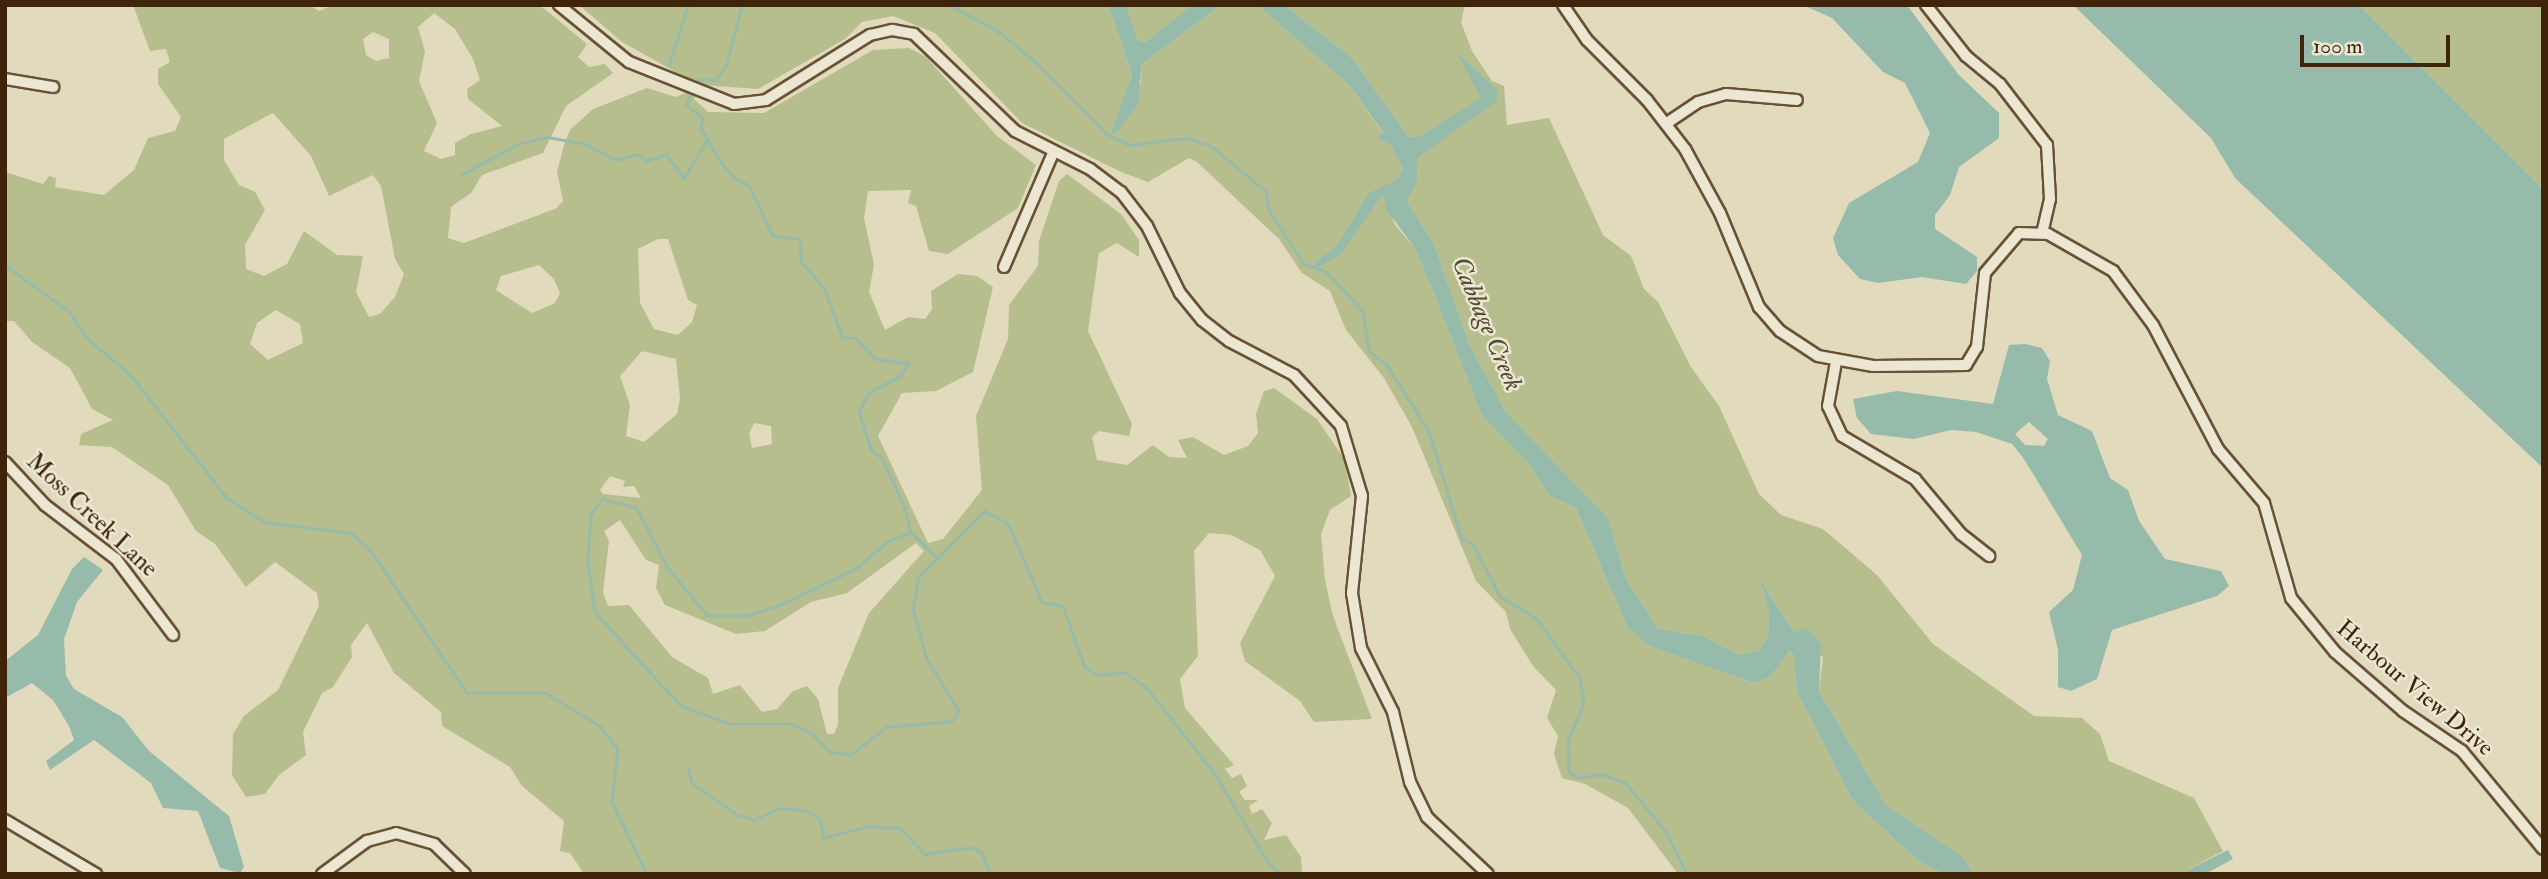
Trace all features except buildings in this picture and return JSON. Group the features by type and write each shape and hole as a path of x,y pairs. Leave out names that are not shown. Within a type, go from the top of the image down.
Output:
{"street":[{"path":"559,5 629,62 684,88 734,104 766,100 870,35 900,31 927,41 1000,119 1109,182 1136,209 1180,293 1202,320 1308,385 1341,426 1362,496 1352,593 1361,648 1393,712 1410,782 1427,817 1488,874"},
{"path":"1563,5 1587,40 1667,123 1720,214 1759,307 1792,341 1836,362 1952,369 1965,365 1978,348 1980,295 1989,266 2012,236 2042,233 2050,199 2047,145 2000,84 1966,56 1926,5"},
{"path":"5,79 53,87"},
{"path":"1667,123 1698,102 1726,94 1797,100"},
{"path":"1004,267 1054,151"},
{"name":"Harbour View Drive","path":"2042,233 2113,271 2131,290 2192,394 2211,438 2264,503 2285,586 2325,642 2403,711 2462,751 2543,849"},
{"path":"1836,362 1828,406 1842,436 1915,479 1961,534 1989,556"},
{"name":"Moss Creek Lane","path":"5,462 45,505 116,559 173,635"},
{"path":"5,820 96,874"},
{"path":"322,874 367,841 396,834 434,844 465,874"}],"shaded area":[{"path":"133,5 309,5 319,11 333,5 538,5 587,44 578,57 589,67 605,64 613,73 566,106 543,153 482,175 471,193 451,207 448,238 464,243 557,208 563,201 557,172 564,145 570,130 593,109 647,88 676,97 685,93 688,79 622,42 579,5 1108,5 1132,75 1112,132 1116,133 1141,84 1142,64 1221,5 1257,5 1349,85 1383,133 1378,137 1390,145 1403,168 1397,180 1362,205 1336,248 1314,263 1318,268 1375,207 1384,193 1395,225 1414,247 1482,416 1529,464 1550,496 1576,508 1627,627 1649,646 1753,683 1769,678 1788,651 1794,656 1797,692 1853,801 1916,859 1943,874 1678,874 1628,808 1585,784 1562,778 1554,754 1558,736 1547,718 1556,690 1533,666 1510,629 1506,612 1476,581 1412,427 1384,378 1346,330 1330,291 1302,273 1279,239 1197,162 1189,158 1148,182 1121,172 1022,123 935,33 893,16 862,22 845,39 758,89 701,85 694,99 708,112 764,113 873,50 909,48 926,57 997,136 1036,165 1018,208 948,254 929,251 916,206 908,203 911,190 868,191 864,218 874,265 869,292 885,330 908,317 925,319 932,309 931,291 958,274 977,276 993,287 973,372 936,391 902,393 878,436 928,543 943,539 982,490 976,416 1008,339 1009,305 1038,266 1039,241 1059,181 1067,174 1121,214 1139,240 1139,257 1117,243 1099,253 1088,331 1132,424 1129,436 1099,431 1092,437 1097,460 1127,465 1153,445 1169,457 1187,458 1178,440 1193,437 1224,455 1248,446 1258,433 1256,414 1264,391 1274,388 1317,419 1345,460 1351,496 1330,510 1321,534 1325,580 1333,616 1372,719 1314,722 1300,701 1245,661 1240,643 1275,576 1260,550 1231,535 1209,533 1194,551 1198,656 1180,679 1185,708 1234,765 1225,769 1232,778 1241,774 1247,786 1239,792 1245,800 1258,800 1249,806 1252,814 1262,809 1272,823 1264,840 1286,835 1301,857 1302,874 584,874 570,853 560,851 564,821 522,786 510,767 442,726 441,712 394,673 367,623 351,645 352,657 333,687 322,693 303,732 306,755 279,775 265,794 246,797 232,775 233,734 244,716 278,690 319,606 317,593 275,562 246,587 215,544 196,531 168,485 112,447 79,445 81,434 113,420 92,409 70,368 32,342 14,321 5,321 5,172 43,184 49,176 56,178 55,187 104,195 134,170 148,138 175,131 181,117 158,84 158,69 170,62 166,49 150,51","holes":["434,13 455,29 473,59 480,80 467,89 468,99 502,126 471,134 455,143 455,155 441,159 424,151 437,123 419,81 425,51 418,27","373,32 389,39 389,58 376,61 366,55 363,39","273,113 311,156 329,196 373,175 381,186 395,259 404,274 395,297 380,314 369,317 356,292 363,256 337,255 304,231 287,264 264,276 246,269 245,245 265,210 255,192 239,185 224,160 224,139","658,239 668,239 688,300 697,305 692,322 678,335 654,329 640,303 638,249","539,265 554,279 560,293 555,303 532,313 496,290 501,276","276,310 300,324 303,343 268,360 250,344 257,323","642,351 676,359 680,399 677,414 644,442 626,436 630,405 620,376","754,423 771,426 772,444 752,448 749,434","610,476 625,481 623,487 634,486 641,498 603,494 600,490","620,520 646,560 659,565 656,588 665,605 736,634 765,631 811,602 847,593 916,543 924,551 869,613 838,688 838,725 834,734 827,734 818,699 807,686 793,691 777,709 762,712 740,685 713,694 708,678 672,657 629,605 608,606 603,592 609,541 604,531"]},
{"path":"1108,5 1126,5 1138,40 1146,42 1192,5 1221,5 1142,64 1138,105 1116,133 1111,133 1132,75"},
{"path":"1126,5 1192,5 1147,42 1138,40"},
{"path":"1257,5 1284,5 1352,58 1409,137 1418,137 1481,98 1456,52 1497,90 1497,101 1418,158 1417,183 1407,201 1433,242 1470,346 1506,412 1609,519 1625,577 1658,629 1703,636 1739,655 1760,650 1768,635 1769,614 1761,581 1794,632 1807,628 1821,644 1819,691 1886,805 1963,857 1974,874 1943,874 1916,859 1853,801 1797,692 1794,656 1789,651 1769,678 1753,683 1649,646 1627,627 1576,508 1550,496 1529,464 1482,416 1414,247 1386,209 1384,194 1340,255 1317,268 1314,263 1336,247 1369,193 1397,180 1403,168 1390,145 1377,137 1383,132 1349,85"},
{"path":"1284,5 1465,5 1461,22 1472,51 1492,81 1504,86 1507,125 1549,118 1603,235 1631,256 1644,289 1658,302 1691,367 1719,406 1759,494 1781,515 1823,529 1877,575 1933,644 2034,716 2082,718 2100,734 2109,761 2194,798 2223,851 2179,874 1974,874 1963,857 1886,805 1819,691 1823,657 1794,632 1763,584 1769,614 1768,635 1760,650 1739,655 1703,636 1658,629 1625,577 1609,519 1506,412 1470,346 1433,242 1407,201 1417,183 1418,158 1496,101 1490,90 1459,56 1482,98 1418,137 1409,137 1352,58"},
{"path":"1803,5 1907,5 1958,74 1999,113 1999,138 1959,167 1950,195 1935,215 1935,229 1977,257 1977,271 1966,284 1922,277 1878,283 1860,279 1838,255 1833,238 1849,203 1918,162 1930,133 1905,83 1883,72 1832,18"},
{"path":"2073,5 2359,5 2543,189 2543,468 2235,178 2211,138"},
{"path":"2359,5 2543,5 2543,189"},
{"path":"2025,344 2042,348 2050,361 2047,379 2058,415 2092,431 2110,478 2128,490 2139,521 2165,559 2221,571 2229,586 2217,596 2112,630 2097,679 2071,691 2058,687 2058,650 2049,612 2073,590 2082,555 2024,459 2012,444 1976,432 1951,430 1914,439 1871,434 1857,418 1853,399 1897,391 1993,404 2009,345","holes":["2029,422 2048,439 2044,446 2025,445 2015,434"]},
{"path":"84,557 103,570 77,602 64,639 66,676 74,689 122,717 149,751 229,816 244,867 240,873 220,868 198,811 163,808 151,783 94,740 50,770 46,761 74,740 53,700 32,683 5,698 5,661 38,635 72,569"},
{"path":"2228,850 2233,859 2205,874 2179,874"}],"waterway":[{"path":"669,64 688,5"},
{"path":"695,85 699,79 716,80 726,65 742,5"},
{"path":"950,5 995,29 1030,57 1107,134 1130,145 1187,138 1211,146 1266,191 1269,210 1304,264 1326,271 1363,311 1369,351 1387,365 1429,431 1462,538 1473,544 1500,596 1537,619 1580,678 1584,704 1568,742 1569,771 1578,778 1601,774 1626,783 1667,833 1686,872 1697,874"},
{"path":"692,91 687,105 703,118 701,128 721,162 734,178 749,185 773,236 800,239 801,261 824,287 843,338 855,338 875,359 909,363 901,376 869,393 859,412 872,451 882,458 905,507 911,532 886,543 856,569 783,604 748,616 707,616 667,567 636,508 603,499 591,515 588,562 595,612 680,705 730,724 790,724 812,733 830,752 851,755 886,727 952,721 958,710 926,658 913,609 918,578 985,511 1008,523 1042,602 1063,606 1085,667 1098,675 1125,672 1148,689 1215,774 1268,862 1281,874"},
{"path":"461,175 518,144 547,137 585,144 616,160 638,154 646,161 666,154 684,178 707,140"},
{"path":"5,265 70,312 87,338 131,375 227,498 265,522 351,533 369,548 467,693 546,693 600,726 618,749 612,802 647,874"},
{"path":"911,532 935,556"},
{"path":"688,767 692,783 738,815 754,820 780,808 808,811 820,819 824,838 868,826 900,828 925,854 972,847 982,853 990,874"}],"water label":[{"name":"Cabbage Creek","path":"1486,324"}]}
